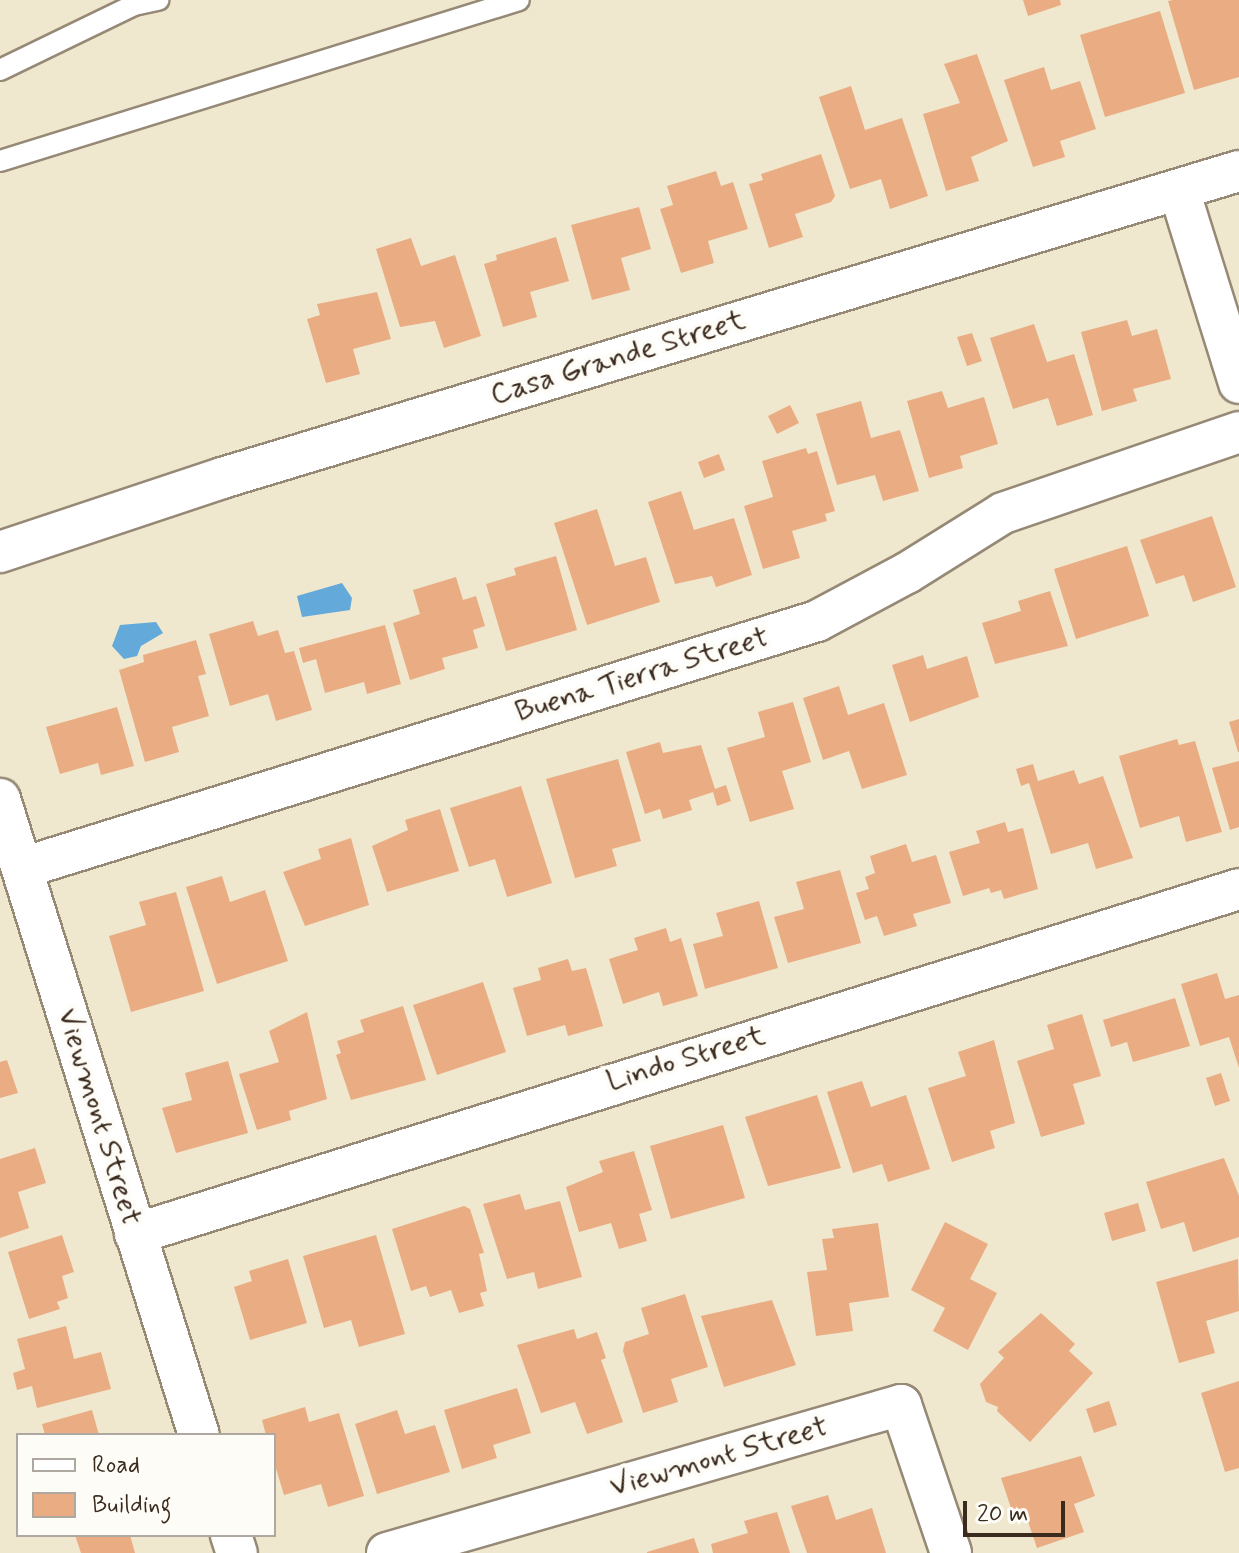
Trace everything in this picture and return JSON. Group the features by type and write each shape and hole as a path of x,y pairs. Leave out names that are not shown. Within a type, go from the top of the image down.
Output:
{"street":[{"name":"Casa Grande Street","path":"0,552 222,478 1239,171"},
{"path":"1179,190 1239,383"},
{"name":"Buena Tierra Street","path":"22,868 817,621 907,573 1003,513 1239,432"},
{"name":"Viewmont Street","path":"0,799 198,1433"},
{"name":"Lindo Street","path":"135,1234 1239,889"},
{"name":"Viewmont Street","path":"387,1553 901,1405 951,1553"}],"lane":[{"path":"0,70 134,5 158,0"},
{"path":"0,161 519,0"}],"water":[{"path":"342,583 352,598 350,610 302,617 297,596"},
{"path":"156,622 163,633 141,646 137,656 124,659 112,646 120,625"}],"building":[{"path":"1023,0 1060,0 1061,5 1028,16"},
{"path":"1239,0 1239,77 1194,90 1168,1"},
{"path":"1160,11 1185,93 1105,117 1080,35"},
{"path":"977,54 1008,141 971,157 979,181 946,191 923,114 960,103 944,64"},
{"path":"1044,67 1051,90 1080,81 1096,129 1060,141 1065,157 1033,167 1004,80"},
{"path":"851,86 865,130 902,118 928,196 890,209 881,179 850,189 819,97"},
{"path":"821,154 835,196 831,202 795,214 803,237 769,248 749,184 763,180 761,174"},
{"path":"716,171 721,186 733,182 748,229 708,241 714,263 681,273 660,209 673,205 667,186"},
{"path":"639,207 651,249 621,258 630,290 592,300 571,225"},
{"path":"556,237 569,281 530,292 537,317 503,327 484,264 497,260 496,255"},
{"path":"411,238 421,266 455,255 481,336 444,348 435,321 400,327 376,249"},
{"path":"377,292 391,339 353,349 360,374 326,383 307,319 320,315 317,304"},
{"path":"1127,320 1132,336 1157,329 1171,379 1133,389 1137,401 1102,411 1081,332"},
{"path":"1034,324 1047,362 1074,354 1093,415 1057,426 1048,398 1013,409 990,338"},
{"path":"972,333 982,361 967,366 957,337"},
{"path":"942,391 948,408 984,397 998,444 960,456 963,468 929,478 907,401"},
{"path":"861,401 871,438 900,430 919,491 883,501 875,475 837,485 816,414"},
{"path":"790,405 799,423 777,434 768,416"},
{"path":"806,448 808,454 817,451 835,511 825,514 827,521 792,531 800,558 763,569 744,506 773,497 762,461"},
{"path":"719,454 725,470 704,478 698,462"},
{"path":"681,491 694,530 734,518 752,575 716,587 712,576 675,584 648,502"},
{"path":"597,509 615,566 646,557 660,602 587,625 554,523"},
{"path":"1212,516 1236,587 1193,602 1184,575 1156,584 1140,540"},
{"path":"1127,546 1149,616 1076,639 1054,569"},
{"path":"556,556 577,630 506,651 486,584 516,575 514,568"},
{"path":"456,577 463,600 476,596 485,626 473,630 478,648 442,658 445,669 410,680 393,623 420,614 413,590"},
{"path":"1050,591 1068,646 995,664 982,623 1021,611 1018,601"},
{"path":"253,621 258,636 278,630 285,653 294,651 312,710 276,721 268,694 230,706 209,634"},
{"path":"385,625 401,684 367,694 364,682 325,693 316,659 303,663 299,648"},
{"path":"196,640 206,674 198,676 209,716 172,727 179,752 145,762 119,670 144,662 143,655"},
{"path":"923,655 927,669 967,656 979,697 910,722 892,665"},
{"path":"839,686 848,715 884,703 907,775 862,789 849,751 823,760 803,698"},
{"path":"793,702 811,762 782,771 794,809 750,822 727,748 765,737 758,712"},
{"path":"117,707 134,766 101,775 98,763 60,774 46,727"},
{"path":"1239,719 1239,752 1238,752 1229,722"},
{"path":"1177,739 1179,745 1195,741 1222,832 1186,842 1179,816 1140,828 1119,756"},
{"path":"660,742 663,753 701,745 715,789 726,785 731,801 717,806 713,792 689,800 692,810 663,819 660,809 645,814 626,752"},
{"path":"618,759 641,841 612,849 617,866 575,878 546,779"},
{"path":"1239,761 1239,827 1230,830 1212,768"},
{"path":"1033,764 1038,781 1074,770 1079,784 1103,776 1133,858 1096,869 1088,843 1051,854 1029,783 1021,786 1016,769"},
{"path":"521,786 552,883 507,897 495,859 469,867 450,808"},
{"path":"440,809 459,871 387,892 372,846 408,830 405,820"},
{"path":"1005,822 1008,832 1023,828 1038,889 1004,899 1001,890 991,893 989,888 963,896 949,852 980,843 976,831"},
{"path":"351,838 369,905 305,926 283,872 321,859 318,849"},
{"path":"906,844 912,862 936,855 951,903 913,914 917,926 884,936 877,916 865,920 856,893 869,889 865,877 875,873 870,856"},
{"path":"840,870 861,943 788,963 774,917 804,909 796,882"},
{"path":"222,876 230,902 265,890 288,961 217,984 186,887"},
{"path":"176,892 204,991 131,1012 109,936 146,925 139,902"},
{"path":"759,901 778,968 705,989 693,944 723,936 716,913"},
{"path":"666,928 670,942 681,938 698,996 663,1006 659,992 623,1004 609,959 638,950 634,938"},
{"path":"568,959 572,971 586,968 603,1026 568,1036 565,1025 527,1036 513,988 541,980 538,968"},
{"path":"1217,973 1225,999 1239,995 1239,1068 1229,1037 1200,1046 1181,984"},
{"path":"483,982 506,1052 437,1075 413,1005"},
{"path":"1175,998 1190,1046 1133,1062 1127,1042 1111,1047 1103,1020"},
{"path":"403,1006 426,1080 351,1100 336,1055 341,1053 337,1041 364,1032 360,1020"},
{"path":"307,1012 327,1099 289,1111 291,1120 257,1130 239,1074 279,1062 269,1031"},
{"path":"1082,1014 1101,1076 1073,1084 1085,1124 1041,1137 1017,1061 1054,1049 1047,1025"},
{"path":"994,1040 1015,1123 990,1131 995,1148 952,1162 928,1088 966,1076 958,1052"},
{"path":"7,1060 18,1093 0,1098 0,1062"},
{"path":"228,1061 248,1133 176,1153 162,1108 192,1100 185,1073"},
{"path":"1221,1073 1230,1101 1215,1106 1206,1078"},
{"path":"862,1081 871,1107 906,1095 930,1169 888,1182 882,1164 853,1173 827,1092"},
{"path":"817,1095 841,1168 768,1186 745,1117"},
{"path":"723,1125 745,1198 671,1219 650,1146"},
{"path":"35,1148 46,1183 18,1192 29,1228 0,1238 0,1159"},
{"path":"634,1151 652,1210 639,1214 647,1241 619,1249 611,1223 579,1232 566,1187 603,1172 599,1161"},
{"path":"1224,1158 1239,1196 1239,1237 1193,1252 1184,1222 1161,1229 1146,1182"},
{"path":"520,1194 525,1210 560,1201 582,1277 538,1289 534,1272 507,1279 483,1204"},
{"path":"1138,1203 1146,1231 1112,1241 1104,1213"},
{"path":"464,1206 470,1209 484,1253 479,1254 487,1291 480,1293 484,1306 459,1313 451,1290 430,1297 426,1286 411,1291 392,1229"},
{"path":"945,1222 988,1244 970,1279 997,1293 968,1350 933,1331 945,1308 911,1290"},
{"path":"878,1223 889,1297 849,1303 853,1331 816,1336 807,1272 827,1270 822,1239 834,1238 832,1229"},
{"path":"62,1235 74,1272 62,1276 68,1298 57,1302 60,1309 29,1319 8,1252"},
{"path":"376,1235 405,1334 359,1347 351,1320 324,1328 303,1256"},
{"path":"288,1259 307,1323 250,1340 234,1287 252,1281 249,1271"},
{"path":"1238,1259 1239,1311 1206,1321 1215,1353 1179,1363 1156,1282"},
{"path":"685,1294 708,1367 671,1379 678,1402 643,1413 623,1351 625,1342 649,1334 641,1308"},
{"path":"772,1300 796,1365 724,1387 701,1316"},
{"path":"1041,1313 1075,1344 1069,1351 1093,1373 1030,1442 997,1411 998,1407 986,1402 980,1384 1004,1358 998,1352"},
{"path":"66,1326 74,1359 101,1352 111,1389 37,1408 32,1386 17,1390 13,1373 25,1369 17,1339"},
{"path":"574,1329 577,1339 597,1332 606,1358 601,1360 623,1422 587,1434 575,1402 541,1413 517,1345"},
{"path":"1239,1381 1239,1468 1225,1472 1201,1393"},
{"path":"517,1388 531,1433 493,1445 497,1458 462,1469 444,1410"},
{"path":"1109,1401 1117,1425 1094,1433 1086,1409"},
{"path":"305,1407 309,1422 339,1413 364,1496 328,1507 321,1484 284,1495 276,1469 276,1433 265,1433 262,1420"},
{"path":"92,1410 98,1433 44,1433 42,1424"},
{"path":"397,1410 405,1434 435,1425 450,1472 377,1494 355,1424"},
{"path":"1081,1456 1095,1496 1074,1504 1084,1532 1037,1548 1024,1510 1013,1514 1001,1478"},
{"path":"828,1495 836,1520 872,1508 886,1553 807,1553 791,1506"},
{"path":"777,1512 790,1553 713,1553 711,1544 748,1533 744,1521"},
{"path":"76,1537 131,1537 135,1553 81,1553"},
{"path":"694,1538 699,1553 647,1553 647,1552"}]}
